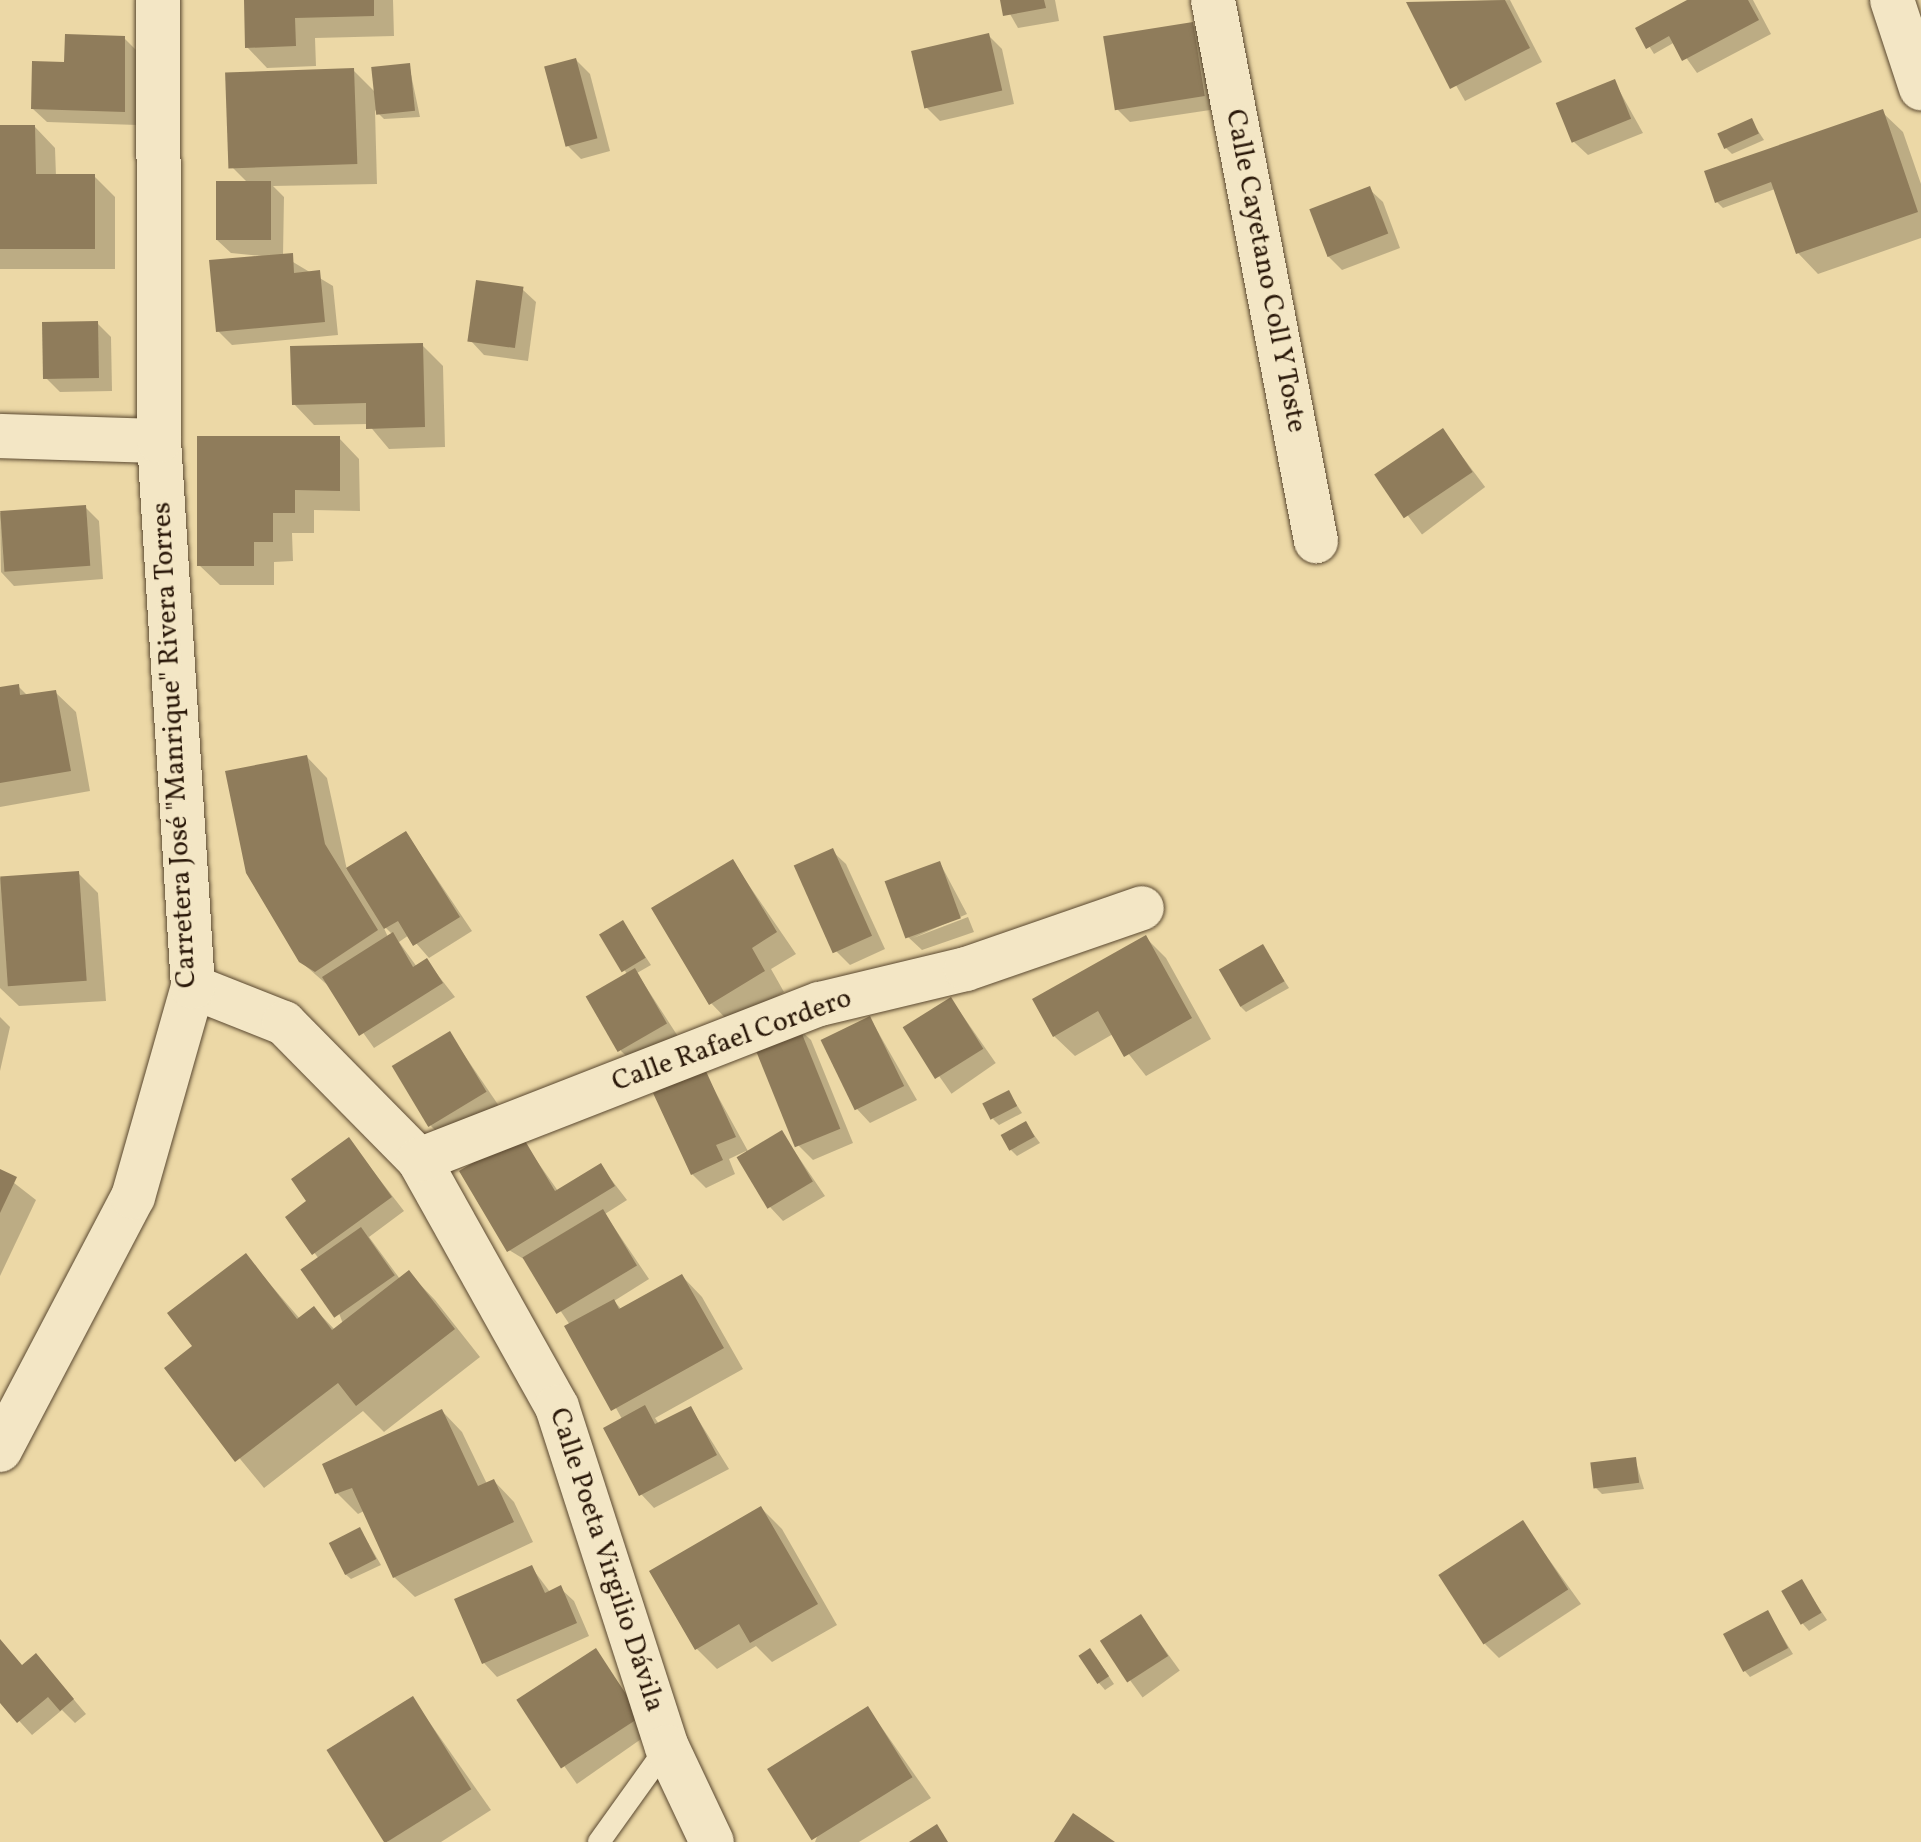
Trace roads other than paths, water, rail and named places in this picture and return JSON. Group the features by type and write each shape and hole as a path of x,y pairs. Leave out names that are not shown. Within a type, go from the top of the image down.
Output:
{"street":[{"name":"Carretera José \"Manrique\" Rivera Torres","path":"0,1450 133,1197 193,987 159,441 158,0"},
{"name":"Calle Cayetano Coll Y Toste","path":"1213,0 1316,541"},
{"path":"1892,0 1921,88"},
{"path":"0,436 159,441"},
{"name":"Calle Rafael Cordero","path":"419,1160 820,1004 966,969 1142,908"},
{"name":"Calle Poeta Virgilio Dávila","path":"193,987 284,1023 419,1160 557,1407 667,1747 712,1842"}],"lane":[{"path":"599,1842 667,1747"}]}
